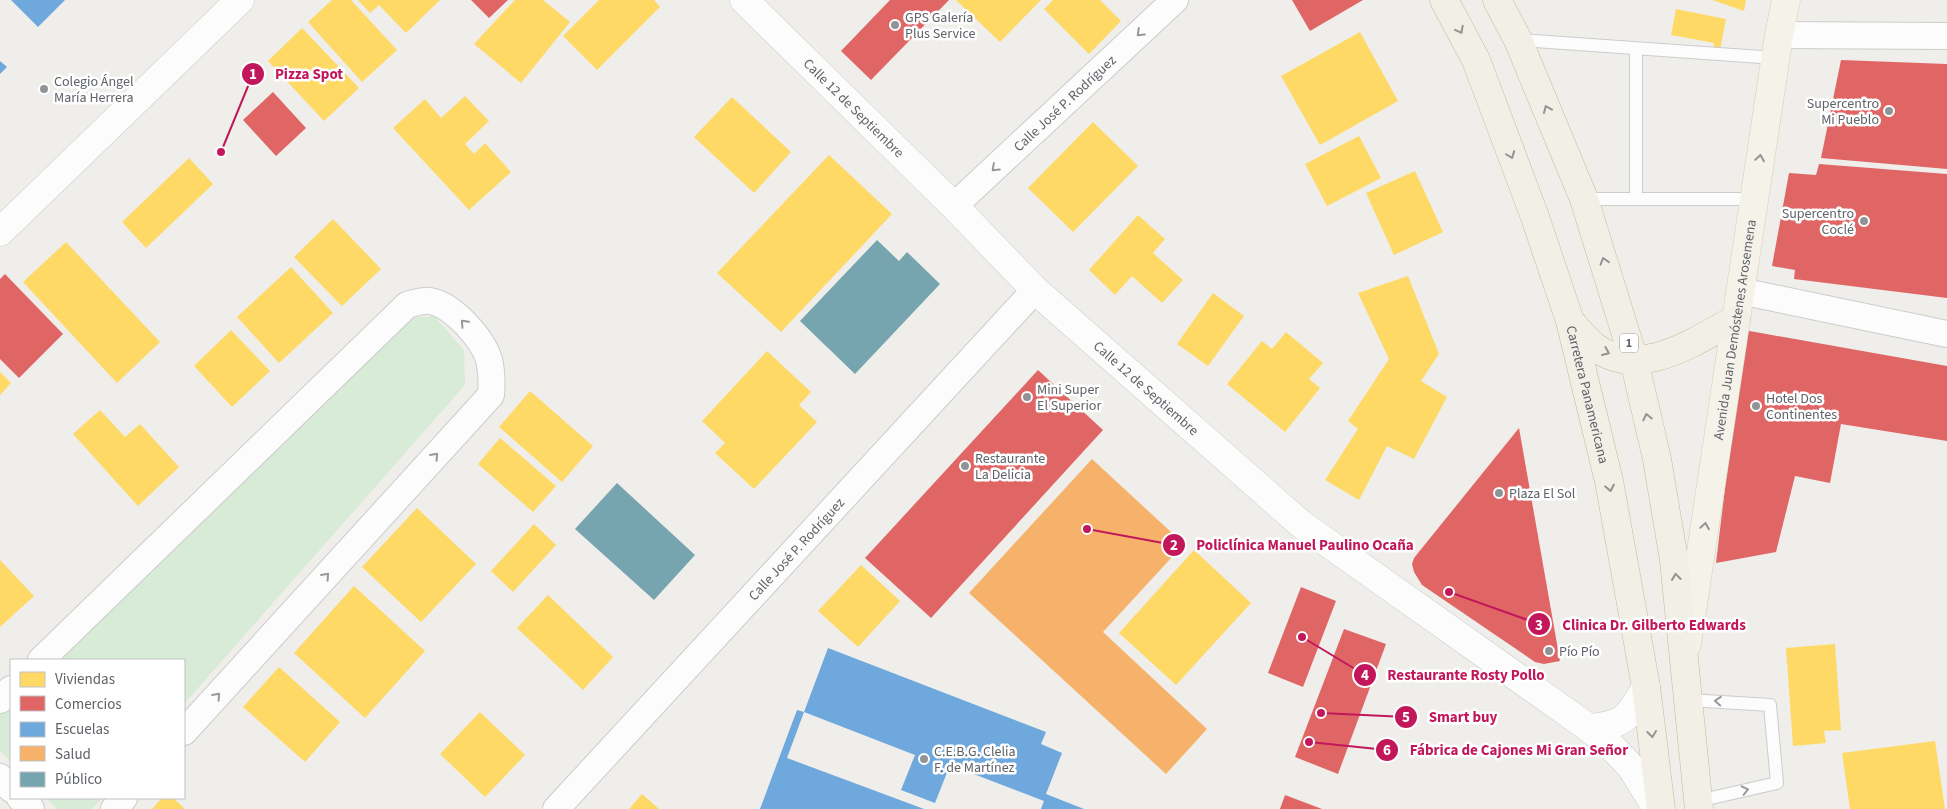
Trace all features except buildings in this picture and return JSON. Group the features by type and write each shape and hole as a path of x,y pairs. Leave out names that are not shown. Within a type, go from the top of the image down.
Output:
{"highway":[{"name":"Carretera Panamericana","path":"1444,0 1476,60 1570,321 1609,481 1646,687 1661,809"},
{"name":"1","path":"1497,0 1518,40 1584,199 1634,360 1657,459 1674,560 1698,805"},
{"path":"1570,321 1596,348 1605,353 1634,360 1667,354 1736,319"}],"main road":[{"name":"Avenida Juan Demóstenes Arosemena","path":"1684,661 1777,46 1786,0"}],"street":[{"path":"0,232 240,0"},
{"name":"Calle 12 de Septiembre","path":"744,0 954,206 1035,290 1300,524 1589,728 1615,750 1631,767 1657,809"},
{"name":"Calle José P. Rodríguez","path":"954,206 1175,0"},
{"path":"1777,46 1947,36"},
{"name":"Calle José P. Rodríguez","path":"556,809 1035,290"},
{"path":"1740,291 1947,334"},
{"path":"42,659 407,305 428,301 448,308 468,327 484,348 491,371 490,395 185,731"},
{"path":"1589,728 1608,727 1623,720 1634,708 1646,687"},
{"path":"0,700 10,690"},
{"path":"0,778 10,788"},
{"path":"21,799 31,809"},
{"path":"114,809 123,799"}],"lane":[{"path":"1518,40 1636,49 1777,46"},
{"path":"1636,49 1636,198"},
{"path":"1584,199 1754,198"},
{"path":"1689,700 1770,705 1777,783 1698,805"}],"green space":[{"path":"434,316 464,350 465,385 185,703 185,659 57,659 411,318"},
{"path":"10,705 10,761 0,751 0,714"},
{"path":"47,799 101,799 92,809 57,809"}],"place":[{"name":"GPS Galería Plus Service","path":"895,25"},
{"name":"Colegio Ángel María Herrera","path":"44,89"},
{"name":"Supercentro Mi Pueblo","path":"1889,111"},
{"name":"Pizza Spot","path":"221,152"},
{"name":"Supercentro Coclé","path":"1864,221"},
{"name":"Mini Super El Superior","path":"1027,397"},
{"name":"Hotel Dos Continentes","path":"1756,406"},
{"name":"Restaurante La Delicia","path":"965,466"},
{"name":"Plaza El Sol","path":"1499,493"},
{"name":"Policlínica Manuel Paulino Ocaña","path":"1087,529"},
{"name":"Clinica Dr. Gilberto Edwards","path":"1449,592"},
{"name":"Restaurante Rosty Pollo","path":"1302,637"},
{"name":"Pío Pío","path":"1549,651"},
{"name":"Smart buy","path":"1321,713"},
{"name":"Fábrica de Cajones Mi Gran Señor","path":"1309,742"},
{"name":"C.E.B.G. Clelia F. de Martínez","path":"924,759"}]}
